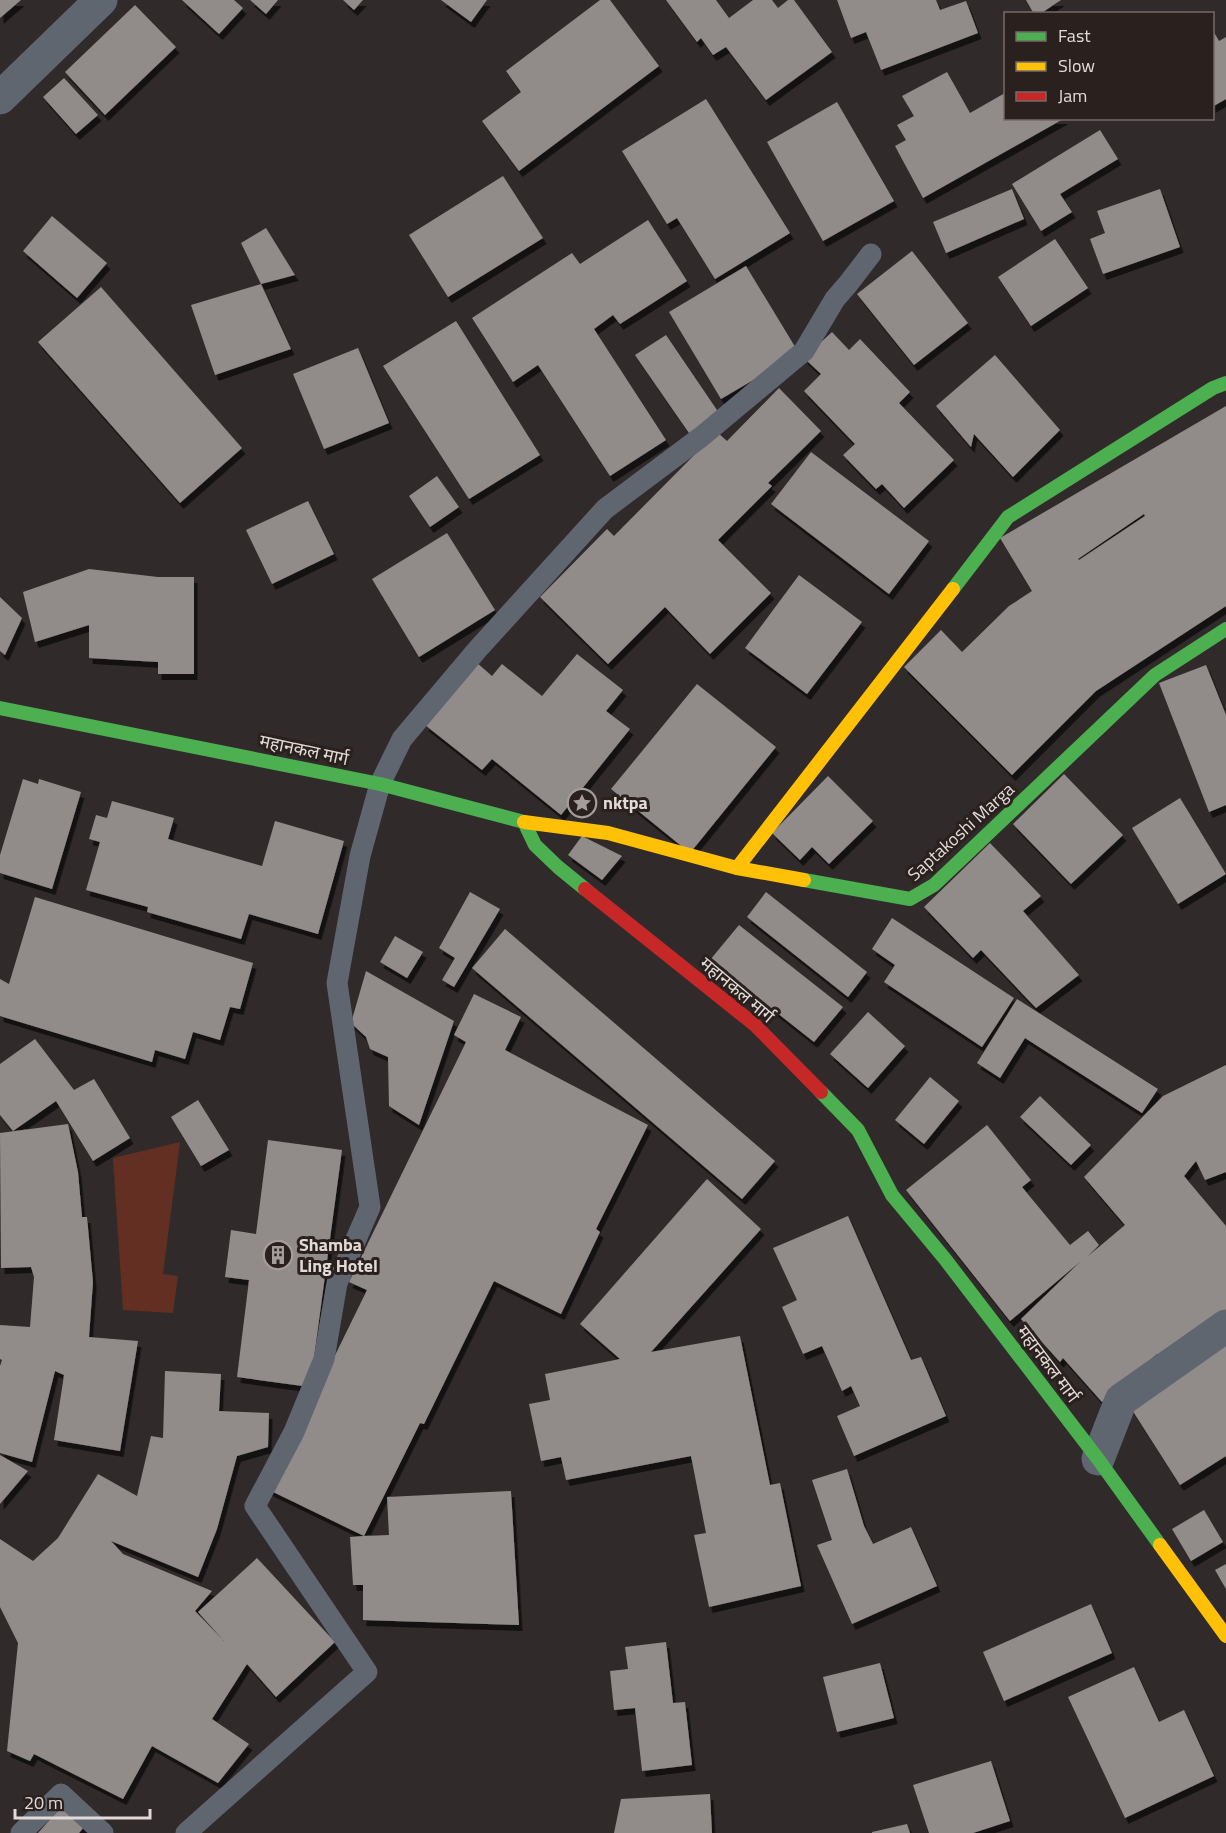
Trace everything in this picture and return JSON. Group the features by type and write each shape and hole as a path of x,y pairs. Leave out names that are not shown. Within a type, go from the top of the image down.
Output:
{"main road":[{"path":"737,868 1008,517 1213,388 1226,383"},
{"name":"Saptakoshi Marga","path":"524,822 608,833 737,868 910,900 934,885 1155,675 1226,629"},
{"name":"महानकल मार्ग","path":"0,708 380,784 524,822 535,845 558,867 755,1025 858,1130 892,1195 945,1258 1098,1459 1226,1636"}],"street":[{"path":"0,98 101,0"},
{"path":"1098,1459 1121,1400 1226,1326"}],"lane":[{"path":"186,1833 367,1672 255,1506 294,1432 324,1359 337,1283 370,1207 337,983 360,856 380,784 402,739 477,650 605,509 701,437 804,351 835,299 871,254"},
{"path":"21,1833 61,1794 103,1833"}],"shaded area":[{"path":"180,1142 163,1274 178,1276 173,1313 123,1310 113,1158"}],"building":[{"path":"0,0 21,0 0,18"},
{"path":"182,0 234,0 243,8 219,34"},
{"path":"250,0 278,0 266,14"},
{"path":"343,0 363,0 354,10"},
{"path":"441,0 487,0 471,22"},
{"path":"600,0 610,0 659,66 519,171 482,121 521,92 506,71"},
{"path":"666,0 716,0 729,18 753,0 772,0 778,8 788,0 794,0 832,52 766,100 726,47 713,55 701,38 697,42"},
{"path":"837,0 936,0 940,10 966,1 978,33 881,70 866,32 851,38"},
{"path":"1026,0 1061,0 1043,12 1033,12"},
{"path":"135,5 176,47 105,115 65,72"},
{"path":"1214,32 1219,41 1226,37 1226,99 1214,106"},
{"path":"947,72 970,113 1004,94 1004,120 1061,120 923,198 895,146 906,140 897,125 914,116 902,96"},
{"path":"64,78 98,115 76,134 43,97"},
{"path":"706,99 790,233 715,279 677,218 667,224 622,151"},
{"path":"837,102 894,201 823,241 767,142"},
{"path":"1100,130 1118,159 1060,194 1072,212 1041,231 1012,184"},
{"path":"503,176 543,238 448,297 409,235"},
{"path":"1012,189 1024,219 946,253 933,222"},
{"path":"1160,189 1180,247 1103,274 1090,239 1105,233 1097,211"},
{"path":"52,216 107,263 77,298 23,251"},
{"path":"648,220 687,281 620,324 613,315 594,329 666,440 610,476 538,365 513,382 472,318 572,253 580,264"},
{"path":"266,228 295,275 261,284 241,243"},
{"path":"1055,239 1088,288 1031,326 998,277"},
{"path":"912,251 968,323 914,365 857,294"},
{"path":"746,266 797,350 721,399 669,312"},
{"path":"261,284 291,349 215,375 191,305"},
{"path":"101,287 242,448 180,503 38,342"},
{"path":"456,321 540,455 469,499 383,366"},
{"path":"832,332 849,350 860,339 910,392 899,403 954,460 904,508 882,484 876,489 843,455 855,444 804,391 821,374 804,358"},
{"path":"666,335 719,413 689,433 635,355"},
{"path":"358,348 389,423 324,449 293,374"},
{"path":"995,355 1060,430 1013,477 974,434 971,447 936,406"},
{"path":"779,388 821,431 768,483 772,486 718,540 771,593 710,654 665,607 608,664 540,597 607,529 614,536 717,432 727,441"},
{"path":"1226,406 1226,606 1096,691 1012,775 904,667 941,630 962,652 1009,606 1032,591 1000,538","holes":["1144,514 1145,516 1079,560 1078,559"]},
{"path":"811,452 929,541 889,594 771,504"},
{"path":"437,476 459,507 430,527 409,496"},
{"path":"308,501 334,554 272,584 246,530"},
{"path":"447,533 495,610 419,657 372,579"},
{"path":"89,569 158,577 194,577 194,674 158,674 158,662 89,658 89,625 35,642 23,592"},
{"path":"799,575 862,622 807,694 745,648"},
{"path":"0,597 22,618 5,655 0,651"},
{"path":"577,654 623,690 606,711 630,729 561,815 492,759 482,770 425,725 476,662 492,676 502,664 542,696"},
{"path":"1206,665 1226,715 1226,805 1209,812 1159,683"},
{"path":"697,684 776,747 690,853 611,789"},
{"path":"1064,774 1123,835 1071,884 1013,824"},
{"path":"828,776 873,821 829,864 812,847 800,860 772,833"},
{"path":"23,779 38,784 39,779 81,792 52,889 0,873 0,855"},
{"path":"1180,798 1226,874 1178,904 1132,828"},
{"path":"112,801 174,818 168,839 262,866 275,821 344,841 318,934 249,914 241,939 147,912 148,907 86,890 100,842 89,839 96,815 107,818"},
{"path":"582,836 622,856 602,880 568,855"},
{"path":"990,843 1041,896 1023,911 1079,975 1036,1008 981,950 973,958 924,907"},
{"path":"470,892 500,909 454,987 442,980 455,958 439,948"},
{"path":"766,892 867,972 848,997 747,917"},
{"path":"35,897 253,963 240,1009 230,1007 220,1040 193,1032 185,1059 155,1050 152,1062 0,1016 0,979 9,984"},
{"path":"892,918 1014,998 982,1047 884,982 895,965 872,949"},
{"path":"739,925 843,1007 814,1042 710,960"},
{"path":"505,929 775,1161 742,1199 472,968"},
{"path":"395,936 423,952 407,978 380,962"},
{"path":"366,971 454,1021 419,1125 389,1106 388,1057 370,1049 366,1037 351,1023"},
{"path":"474,994 521,1017 505,1050 648,1125 596,1229 600,1232 561,1314 494,1281 424,1424 420,1423 364,1536 269,1490 367,1290 349,1282 466,1042 454,1035"},
{"path":"1017,999 1158,1089 1142,1113 1025,1038 1000,1078 977,1063"},
{"path":"868,1012 905,1046 868,1088 830,1054"},
{"path":"35,1039 74,1090 94,1079 130,1138 93,1161 56,1101 13,1131 0,1115 0,1064"},
{"path":"1226,1065 1226,1172 1205,1180 1196,1161 1184,1176 1226,1226 1226,1312 1165,1363 1157,1354 1102,1402 1063,1358 1060,1362 1021,1319 1081,1261 1010,1321 906,1190 987,1125 1031,1180 1022,1187 1070,1245 1088,1231 1099,1245 1087,1257 1125,1225 1084,1177 1163,1096"},
{"path":"930,1077 959,1101 924,1144 895,1120"},
{"path":"1040,1096 1091,1145 1071,1165 1020,1117"},
{"path":"198,1100 229,1150 201,1166 171,1117"},
{"path":"68,1124 78,1172 82,1217 87,1217 93,1282 89,1337 138,1341 120,1451 54,1440 64,1375 55,1371 32,1462 0,1453 0,1366 2,1360 0,1359 0,1325 30,1327 34,1277 31,1267 1,1268 0,1133"},
{"name":"Shamba Ling Hotel","path":"268,1140 342,1150 310,1387 237,1377 249,1280 225,1277 231,1230 256,1234"},
{"path":"707,1179 761,1229 651,1352 740,1336 770,1485 780,1483 801,1586 709,1607 694,1535 706,1533 691,1456 566,1480 561,1457 541,1461 529,1404 550,1400 545,1374 620,1359 580,1324"},
{"path":"848,1216 911,1360 921,1357 946,1416 854,1456 837,1416 860,1406 851,1386 842,1391 822,1346 803,1354 782,1307 797,1300 773,1248"},
{"path":"1226,1343 1226,1456 1180,1485 1129,1405"},
{"path":"165,1371 221,1374 219,1411 269,1413 268,1447 237,1456 217,1529 198,1577 111,1541 123,1554 212,1591 195,1611 224,1641 198,1612 257,1558 335,1642 276,1697 247,1664 212,1719 249,1744 218,1783 152,1746 123,1799 34,1754 30,1761 7,1751 18,1643 0,1607 0,1539 33,1561 58,1538 98,1474 137,1496 151,1436 163,1438"},
{"path":"0,1455 28,1471 0,1504"},
{"path":"847,1469 864,1526 873,1544 911,1527 937,1586 852,1624 817,1545 832,1540 812,1480"},
{"path":"511,1491 519,1625 363,1620 363,1585 353,1585 350,1537 389,1535 387,1497"},
{"path":"1204,1510 1223,1542 1191,1561 1172,1529"},
{"path":"1226,1564 1226,1589 1215,1570"},
{"path":"1091,1604 1112,1653 1004,1701 983,1652"},
{"path":"666,1642 673,1703 685,1702 692,1765 642,1771 635,1708 614,1710 610,1671 628,1669 625,1647"},
{"path":"880,1663 894,1718 837,1732 823,1677"},
{"path":"1134,1667 1159,1722 1184,1710 1214,1776 1125,1818 1068,1697"},
{"path":"991,1761 1010,1821 973,1833 929,1833 913,1785"},
{"path":"710,1794 712,1833 614,1833 621,1799"},
{"path":"62,1806 84,1827 79,1833 38,1833"},
{"path":"907,1824 910,1833 872,1833 872,1832"}],"traffic: fast":[{"path":"953,589 1008,517 1213,388 1226,383"},
{"path":"804,880 910,899 934,885 1155,675 1226,629"},
{"path":"0,708 380,784 524,822 535,845 585,889"},
{"path":"821,1092 858,1130 892,1195 945,1259 1098,1459 1160,1545"}],"traffic: slow":[{"path":"737,868 953,589"},
{"path":"524,822 608,833 737,868 804,880"},
{"path":"1160,1545 1226,1636"}],"traffic: jam":[{"path":"585,889 755,1025 821,1092"}],"place":[{"name":"nktpa","path":"582,803"},
{"name":"Shamba Ling Hotel","path":"278,1255"}]}
